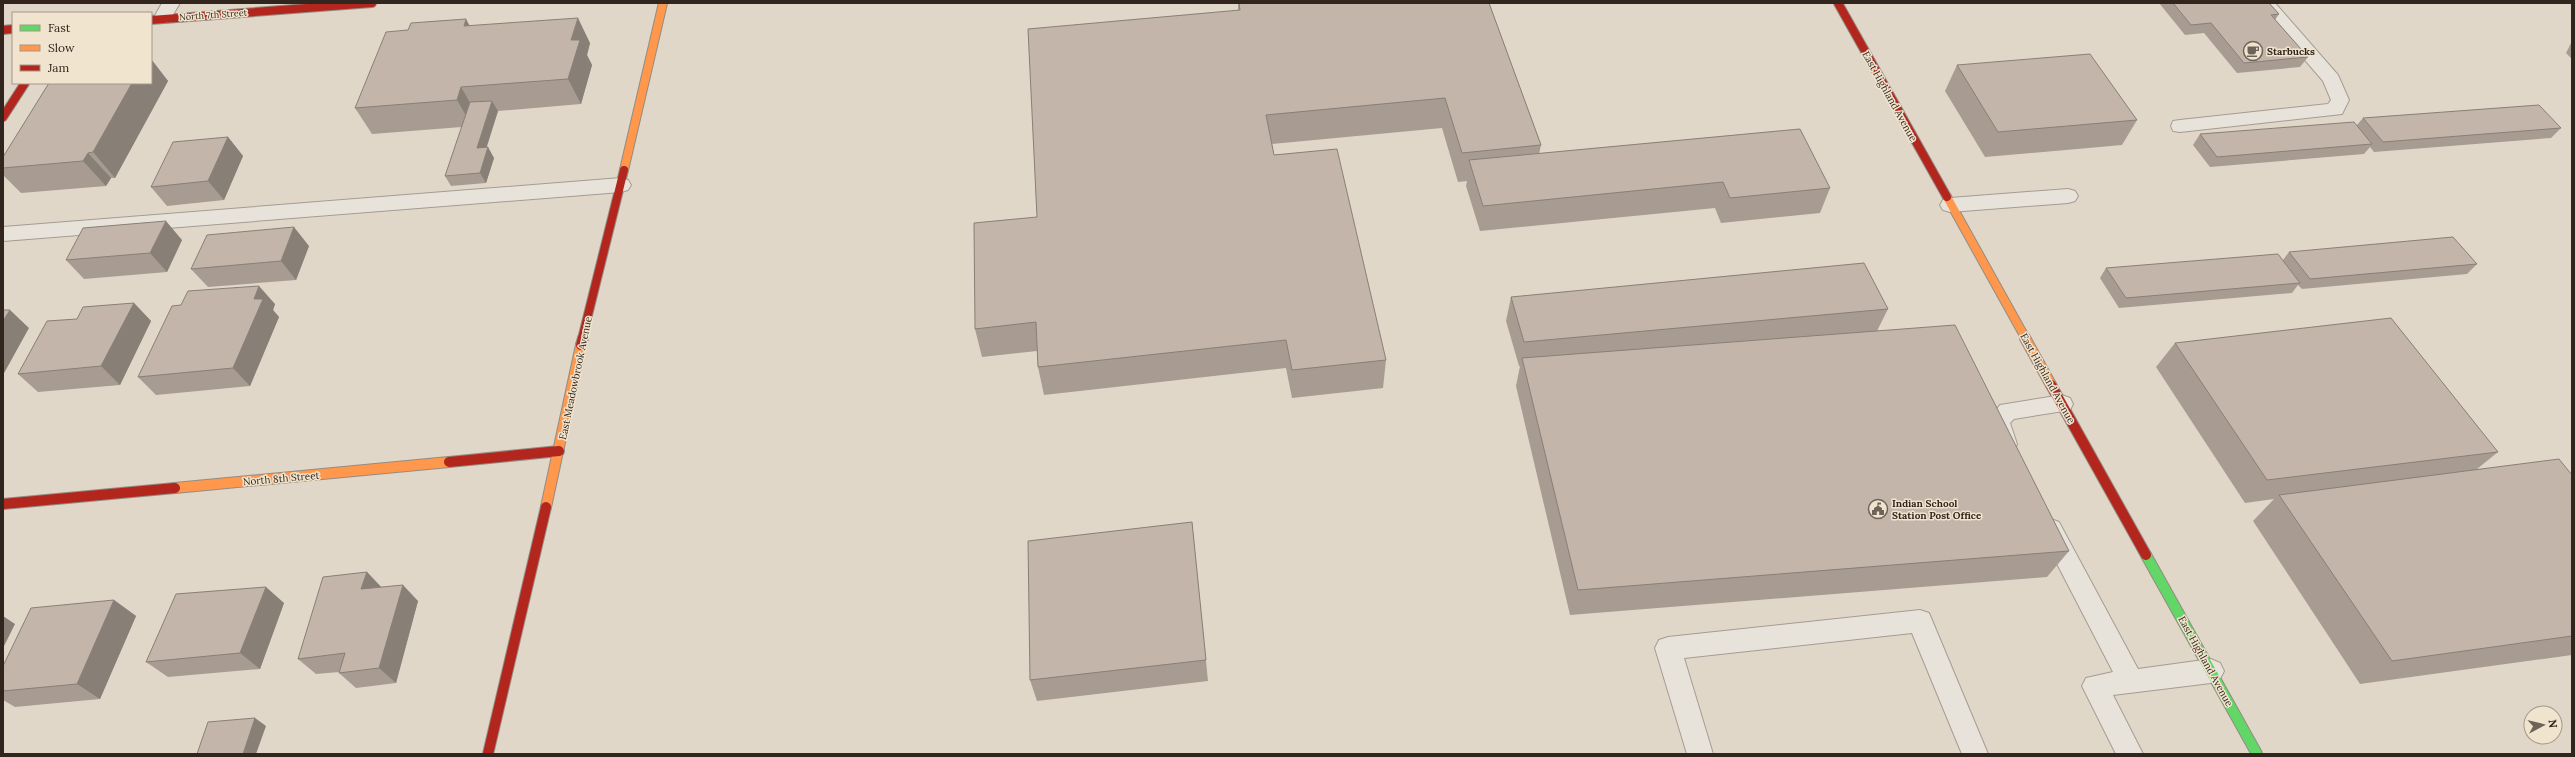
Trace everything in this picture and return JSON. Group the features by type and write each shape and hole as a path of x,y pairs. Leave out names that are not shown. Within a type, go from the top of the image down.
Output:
{"street":[{"name":"North 7th Street","path":"157,19 372,3"},
{"name":"East Meadowbrook Avenue","path":"488,754 559,451 571,385 621,185 663,3"},
{"name":"East Highland Avenue","path":"1838,3 2257,754"},
{"path":"3,117 23,84"},
{"name":"North 8th Street","path":"3,504 559,451"}],"lane":[{"path":"157,19 171,3"},
{"path":"2180,126 2335,110 2340,100 2331,79 2265,3"},
{"path":"3,234 621,185"},
{"path":"1950,205 2068,196"},
{"path":"2017,466 2003,438 1998,421 2008,411 2062,404"},
{"path":"2039,507 2131,681"},
{"path":"1700,754 1668,648 1920,621 1975,754"},
{"path":"2130,754 2095,686 2211,671"}],"building":[{"path":"1239,3 1489,3 1541,145 1462,153 1445,98 1266,115 1274,155 1337,149 1386,360 1292,370 1286,340 1038,367 1036,322 975,329 974,223 1037,217 1028,29 1240,10"},
{"name":"Starbucks","path":"2173,3 2269,3 2279,14 2271,15 2308,57 2244,63 2211,23 2191,25"},
{"path":"578,18 571,40 580,40 568,79 461,87 457,100 355,108 386,32 408,30 411,23 466,19 464,26"},
{"path":"2090,54 2137,120 1998,132 1957,65"},
{"path":"48,84 131,84 93,152 88,153 83,161 3,168 3,157"},
{"path":"492,101 477,148 488,147 480,173 445,176 470,102"},
{"path":"2539,105 2561,128 2383,142 2363,118"},
{"path":"2354,122 2372,144 2217,157 2200,134"},
{"path":"1800,129 1830,188 1730,198 1723,182 1483,206 1469,160"},
{"path":"228,137 208,181 151,187 173,142"},
{"path":"166,221 150,253 66,260 83,228"},
{"path":"294,227 281,261 191,269 207,235"},
{"path":"2453,237 2477,264 2310,279 2289,252"},
{"path":"2278,254 2300,283 2126,298 2106,268"},
{"path":"1864,263 1888,309 1524,342 1511,297"},
{"path":"259,286 254,299 263,299 233,368 138,377 172,306 181,305 188,291"},
{"path":"134,303 101,366 18,374 47,321 77,319 83,307"},
{"path":"3,310 10,310 3,321"},
{"path":"2391,318 2498,452 2267,480 2175,343"},
{"path":"1955,325 2069,551 1578,590 1522,358"},
{"path":"2559,459 2572,475 2572,636 2392,661 2279,495"},
{"path":"1192,522 1206,660 1030,680 1028,541"},
{"path":"367,572 361,589 403,585 379,668 339,673 345,653 298,659 323,577"},
{"path":"266,587 240,653 146,662 176,594"},
{"path":"114,600 77,684 3,691 3,666 31,608"},
{"path":"255,718 243,754 197,754 208,722"}],"traffic: fast":[{"path":"2146,555 2257,754"}],"traffic: slow":[{"path":"624,170 663,3"},
{"path":"1947,197 2051,385"},
{"path":"546,507 581,345"},
{"path":"175,488 449,462"}],"traffic: jam":[{"path":"152,20 372,3"},
{"path":"1838,3 1947,197"},
{"path":"3,30 12,29"},
{"path":"3,117 24,84"},
{"path":"581,345 624,170"},
{"path":"2051,385 2146,555"},
{"path":"449,462 559,451"},
{"path":"3,504 175,488"},
{"path":"488,754 546,507"}],"place":[{"name":"Starbucks","path":"2253,51"},
{"name":"Indian School Station Post Office","path":"1878,509"}]}
